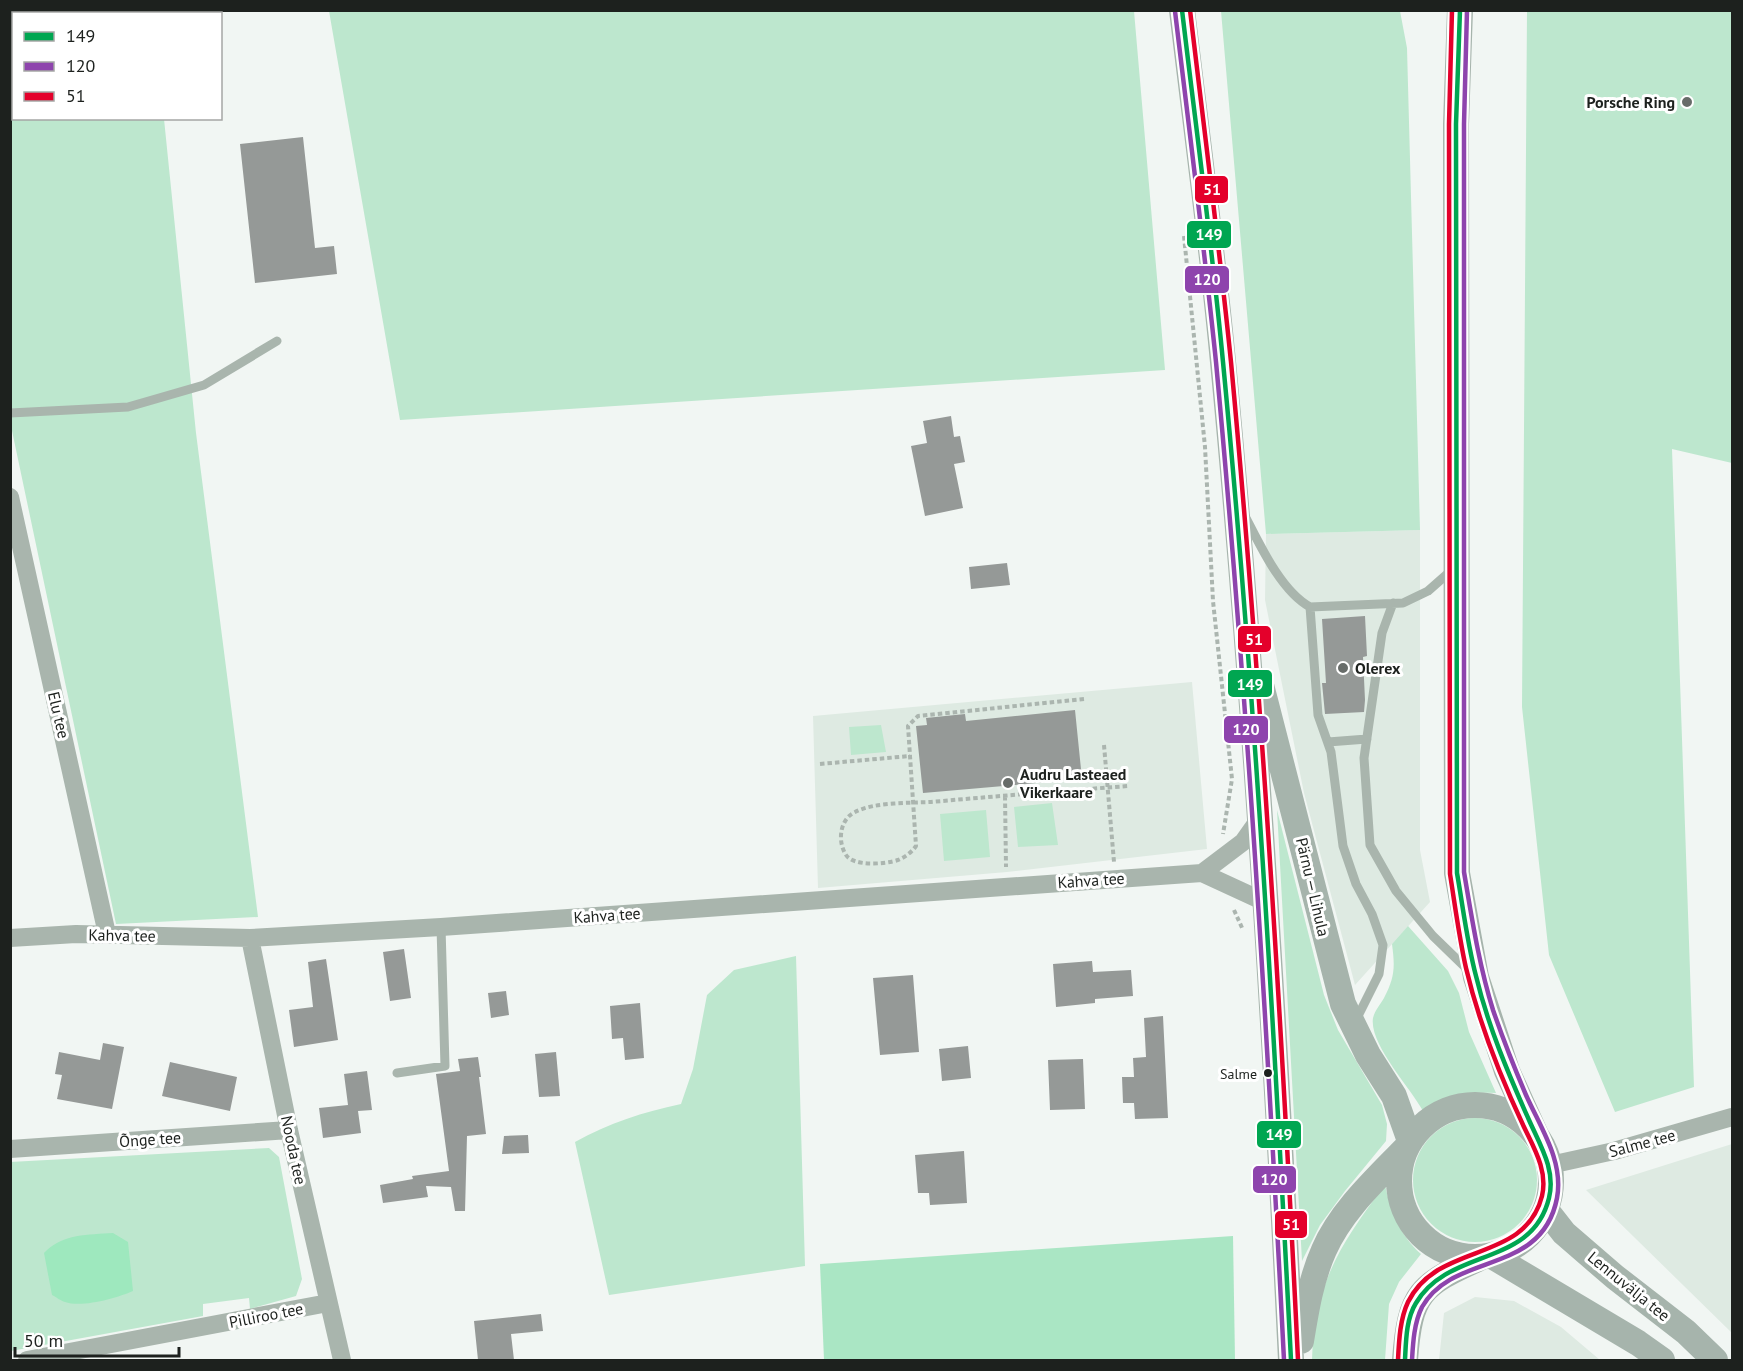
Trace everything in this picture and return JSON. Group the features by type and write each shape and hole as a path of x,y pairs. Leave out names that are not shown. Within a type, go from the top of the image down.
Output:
{"main road":[{"path":"1182,10 1223,361 1234,492 1267,903 1291,1360"},
{"path":"1445,10 1458,69"},
{"path":"1405,1360 1411,1315 1425,1289 1434,1280 1486,1257 1507,1251 1522,1242 1533,1231 1546,1210 1551,1191 1550,1165 1545,1149 1536,1135 1507,1071 1476,977 1457,873 1456,124 1460,10"},
{"name":"Pärnu — Lihula","path":"1244,621 1295,814 1335,979 1352,1026 1394,1096 1408,1145"},
{"path":"1298,1360 1313,1279 1324,1249 1357,1200 1408,1145 1421,1127 1433,1117 1447,1110 1476,1105 1504,1111 1518,1118 1536,1135"},
{"path":"1408,1145 1401,1162 1399,1184 1401,1201 1412,1225 1420,1235 1442,1250 1456,1255 1486,1257 1644,1352 1662,1360"},
{"name":"Lennuvälja tee","path":"1546,1210 1564,1233 1615,1277 1686,1332 1715,1360"}],"street":[{"name":"Elu tee","path":"10,497 107,934"},
{"path":"1202,873 1243,842 1260,819"},
{"name":"Kahva tee","path":"10,938 76,934 250,938 441,927 1202,873 1267,903"},
{"name":"Nooda tee","path":"250,938 289,1130 342,1360"},
{"name":"Salme tee","path":"1550,1165 1614,1151 1732,1117"},
{"name":"Õnge tee","path":"10,1149 289,1130"},
{"name":"Pilliroo tee","path":"27,1360 328,1303"}],"lane":[{"path":"10,413 128,407 204,385 277,341"},
{"path":"1234,492 1262,550 1284,582 1303,604 1310,608 1403,603 1428,591 1458,565"},
{"path":"1393,603 1382,633 1364,758 1370,845 1396,891 1433,936 1476,977"},
{"path":"1310,608 1318,715 1329,742 1343,846 1356,884 1372,914 1383,945 1379,974 1352,1026"},
{"path":"1329,742 1367,739"},
{"path":"397,1073 445,1066 441,927"}],"path":[{"path":"1183,235 1205,447 1213,601 1232,779 1223,826 1224,858"},
{"path":"1084,699 918,716 908,726 914,803 916,846 911,853 895,861 861,864 851,861 845,854 841,829 846,817 869,807 914,803 1108,788 1128,786"},
{"path":"1104,745 1116,878"},
{"path":"820,764 910,756"},
{"path":"1005,796 1007,886"},
{"path":"1227,885 1232,907 1245,934"}],"shaded area":[{"path":"10,11 153,11 12,12 12,120 164,120 196,433 258,917 116,924 11,426"},
{"path":"329,11 1134,11 1165,370 400,420"},
{"path":"1221,11 1400,11 1407,48 1420,530 1266,534"},
{"path":"1527,11 1732,11 1732,463 1672,449 1694,1087 1615,1112 1549,955 1522,707"},
{"path":"1420,530 1420,850 1430,902 1355,985 1304,793 1265,600 1266,534"},
{"name":"Audru Lasteaed Vikerkaare","path":"1192,682 1207,849 1007,872 818,888 813,716"},
{"path":"881,725 886,752 851,755 849,727"},
{"path":"1052,803 1058,845 1018,847 1014,807"},
{"path":"986,810 990,857 944,861 940,814"},
{"path":"1277,810 1324,995 1338,1030 1382,1105 1387,1124 1386,1141 1320,1225 1302,1261"},
{"path":"1408,926 1448,971 1459,993 1469,1032 1496,1093 1458,1096 1423,1111 1377,1040 1373,1018 1388,991 1392,978 1394,966 1392,944"},
{"path":"796,956 805,1266 609,1295 575,1142 626,1119 681,1104 693,1069 707,995 734,970"},
{"path":"1475,1118 1499,1123 1519,1136 1532,1156 1537,1180 1532,1204 1519,1224 1499,1237 1475,1242 1451,1237 1431,1224 1418,1204 1413,1180 1418,1156 1431,1136 1451,1123"},
{"path":"1732,1144 1732,1333 1586,1190"},
{"path":"269,1148 279,1157 302,1279 296,1296 250,1309 249,1298 203,1304 203,1316 11,1351 10,1162"},
{"path":"1385,1185 1397,1222 1407,1239 1421,1254 1399,1282 1389,1304 1385,1360 1312,1360 1318,1309 1332,1266 1355,1227"},
{"path":"113,1233 128,1242 133,1291 109,1299 81,1304 65,1302 52,1295 44,1253 51,1246 68,1238"},
{"path":"1233,1236 1235,1360 824,1360 820,1264"},
{"path":"1475,1297 1514,1301 1561,1327 1600,1360 1439,1360 1444,1313"}],"building":[{"path":"303,137 315,248 334,246 337,274 255,283 240,144"},
{"path":"951,416 954,437 960,436 965,462 954,464 963,508 925,516 911,446 927,443 923,421"},
{"path":"1007,563 1010,585 971,589 969,567"},
{"name":"Olerex","path":"1365,616 1367,656 1363,657 1364,712 1325,714 1322,683 1326,683 1322,619"},
{"path":"1075,710 1082,779 923,793 916,726 927,725 926,718 965,714 966,721"},
{"path":"404,949 411,998 390,1001 383,952"},
{"path":"326,959 338,1040 294,1047 289,1010 313,1007 308,962"},
{"path":"1092,961 1093,972 1131,970 1133,996 1095,999 1095,1003 1056,1007 1053,964"},
{"path":"913,975 919,1052 880,1055 873,978"},
{"path":"506,991 509,1015 491,1018 488,993"},
{"path":"640,1003 644,1058 625,1060 623,1038 612,1039 610,1006"},
{"path":"1163,1016 1168,1118 1135,1119 1134,1103 1123,1103 1122,1077 1134,1077 1133,1058 1146,1057 1144,1018"},
{"path":"103,1043 124,1047 112,1109 57,1099 62,1075 55,1074 59,1052 100,1060"},
{"path":"968,1046 971,1078 942,1081 939,1049"},
{"path":"556,1052 560,1096 539,1097 535,1054"},
{"path":"478,1057 486,1134 467,1136 465,1211 455,1211 451,1187 426,1186 428,1197 383,1203 380,1185 413,1179 412,1176 449,1171 436,1074 460,1071 458,1059"},
{"path":"1083,1059 1085,1109 1050,1110 1048,1060"},
{"path":"170,1062 237,1077 230,1111 162,1096"},
{"path":"367,1071 372,1110 358,1111 361,1133 323,1138 319,1108 348,1105 344,1074"},
{"path":"528,1135 529,1153 502,1154 504,1136"},
{"path":"964,1151 967,1203 930,1205 929,1193 918,1193 915,1155"},
{"path":"541,1314 543,1331 511,1334 514,1360 478,1360 474,1321"}],"transit line":[{"name":"149","path":"1182,10 1219,318 1245,611 1270,985 1291,1360"},
{"name":"51","path":"1190,10 1231,362 1252,611 1278,985 1298,1360"},
{"name":"51","path":"1398,1360 1403,1315 1408,1302 1422,1283 1439,1269 1518,1233 1533,1218 1542,1196 1543,1187 1539,1160 1499,1069 1471,989 1450,874 1449,124 1452,10"},
{"name":"149","path":"1405,1360 1410,1316 1416,1303 1430,1285 1448,1273 1508,1247 1526,1236 1540,1220 1551,1188 1546,1158 1506,1067 1481,995 1470,950 1457,873 1456,124 1460,10"},
{"name":"120","path":"1412,1360 1414,1333 1419,1313 1436,1289 1454,1277 1516,1252 1534,1240 1548,1223 1557,1198 1558,1184 1554,1158 1493,1010 1480,959 1464,872 1464,124 1467,10"},
{"name":"120","path":"1175,11 1216,362 1227,487 1247,736 1284,1360"}],"place":[{"name":"Porsche Ring","path":"1687,102"},
{"name":"Olerex","path":"1343,668"},
{"name":"Audru Lasteaed Vikerkaare","path":"1008,783"},
{"name":"Salme","path":"1268,1073"}]}
